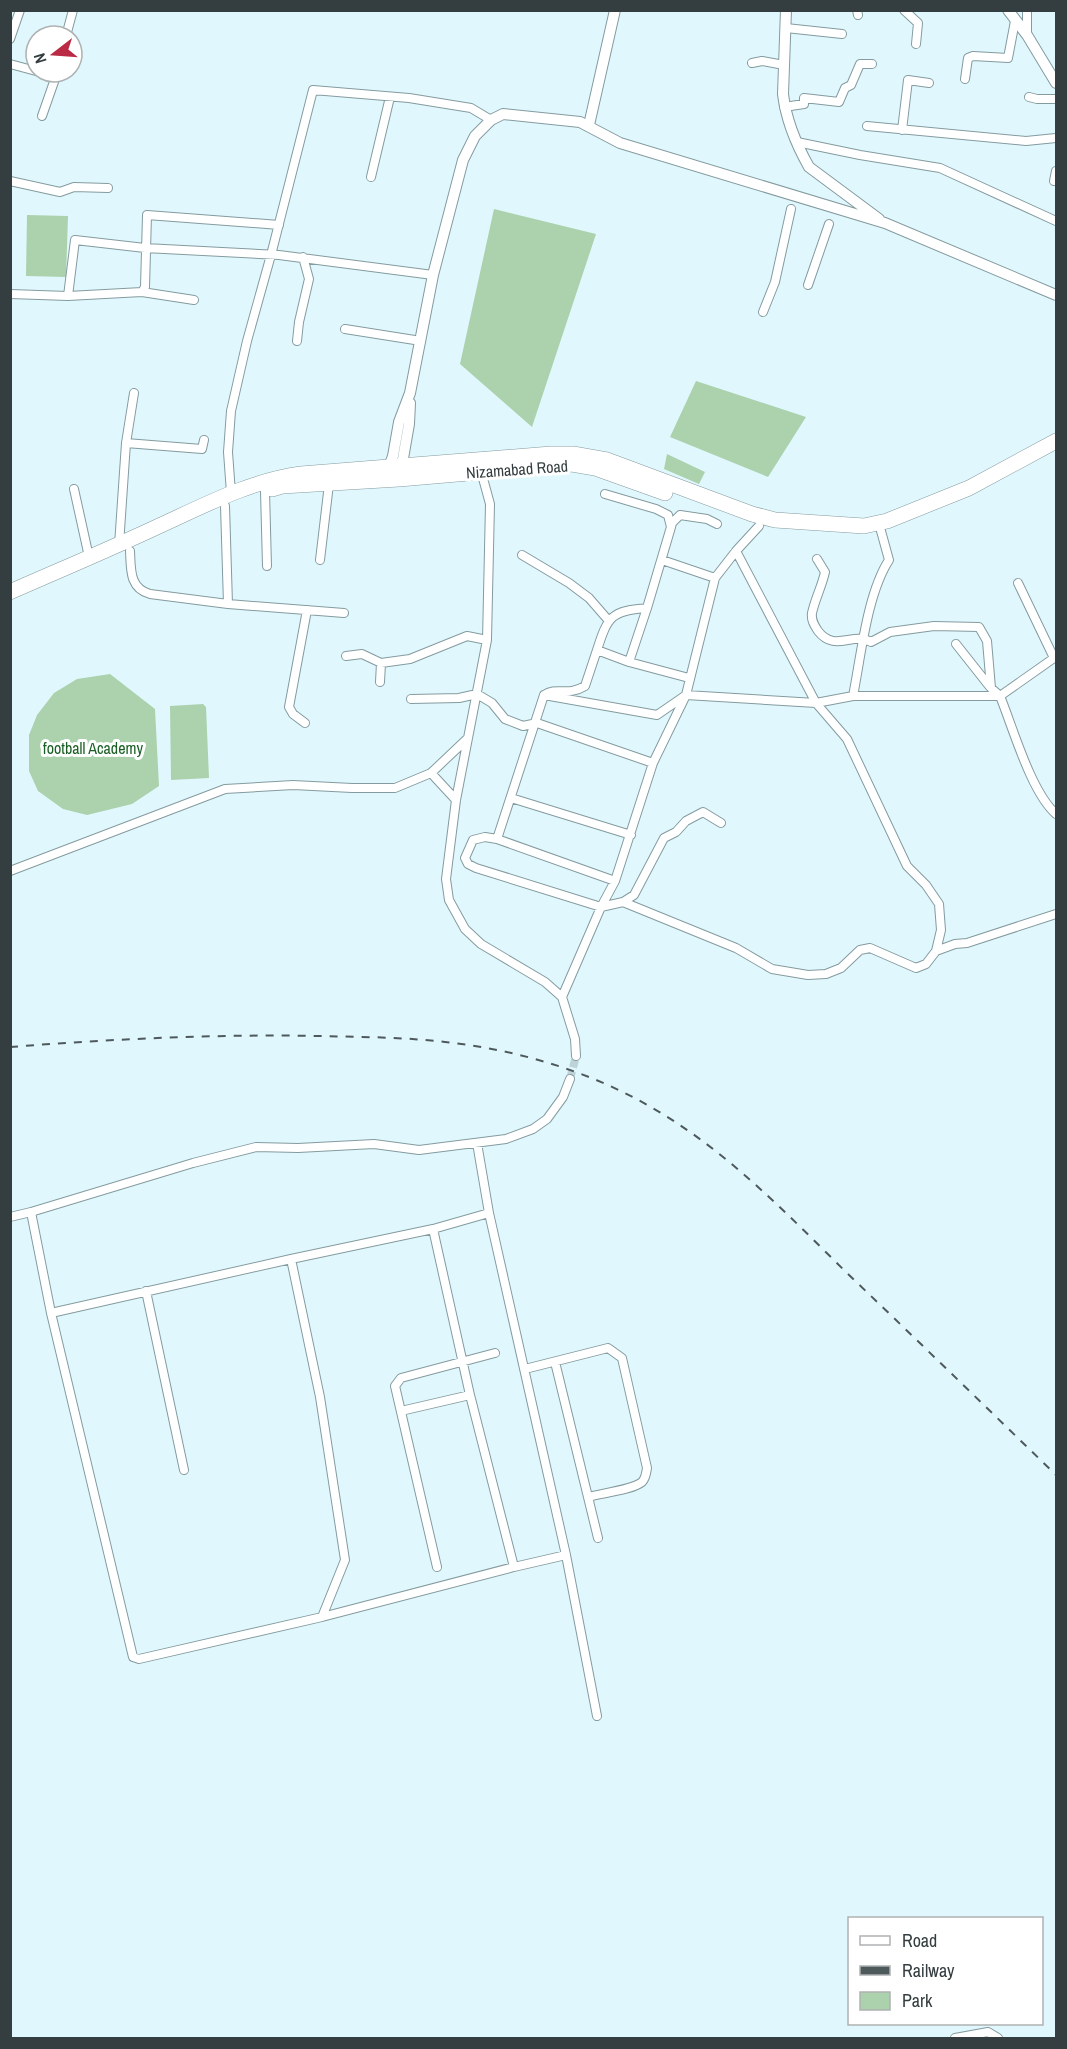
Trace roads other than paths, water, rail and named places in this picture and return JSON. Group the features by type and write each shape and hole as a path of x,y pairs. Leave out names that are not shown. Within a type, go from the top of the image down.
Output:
{"highway":[{"name":"Nizamabad Road","path":"10,602 228,500 282,486 381,480 397,471 551,454 573,454 607,460 752,514 775,519 864,526 887,520 969,488 1056,441"},
{"name":"Nizamabad Road","path":"228,500 237,490 280,477 397,471 481,471 572,464 595,468 759,526 849,533 881,531 929,515 1056,452"},
{"name":"Nizamabad Road","path":"10,592 89,557 124,548"}],"main road":[{"path":"585,123 610,10"},
{"path":"585,123 615,10"},
{"path":"786,10 784,107 797,142 809,167 885,223"},
{"path":"1008,10 1027,35 1056,83"},
{"path":"397,471 399,422 410,393 434,275 463,160 470,144 490,120 503,114 585,123 620,143 885,223 1056,295"}],"street":[{"path":"10,39 20,10"},
{"path":"904,10 918,22 916,44"},
{"path":"1027,10 1027,35"},
{"path":"965,80 968,58 973,56 1008,58 1015,21"},
{"path":"786,27 842,34"},
{"path":"752,63 762,61 784,65"},
{"path":"784,107 804,104 804,98 839,102 845,88 851,85 860,64 873,64"},
{"path":"902,130 908,80 928,83"},
{"path":"42,116 53,84"},
{"path":"228,603 228,452 231,411 247,340 272,255 313,90 409,98 471,108 490,120"},
{"path":"371,177 390,97"},
{"path":"1029,97 1045,100 1056,99"},
{"path":"867,126 1026,141 1056,138"},
{"path":"797,142 940,168 1056,221"},
{"path":"1054,181 1056,171"},
{"path":"10,182 60,192 80,187 108,188"},
{"path":"763,312 775,282 791,209"},
{"path":"142,292 145,287 147,215 279,225"},
{"path":"808,285 829,224"},
{"path":"68,296 75,240 145,248 303,257 434,275"},
{"path":"297,341 309,279 303,257"},
{"path":"10,294 68,296 142,292 194,300"},
{"path":"345,329 421,341"},
{"path":"134,393 126,443 124,548 134,582 142,592 344,614"},
{"path":"126,443 202,449 204,440"},
{"path":"481,471 490,504 487,640 456,800 446,879 449,900 457,917 481,944 546,982 562,998 575,1039 576,1056"},
{"path":"320,561 329,483"},
{"path":"74,489 89,557"},
{"path":"265,491 267,566"},
{"path":"605,494 656,509 668,515 671,527"},
{"path":"629,662 672,523 680,515 707,519 717,524"},
{"path":"562,998 601,907 615,882 632,835 653,763 686,695 715,578 759,526"},
{"path":"853,696 870,607 889,560 881,531"},
{"path":"623,902 736,948 772,969 808,975 826,974 841,968 860,950 870,948 916,968 926,964 936,951 941,930 939,904 926,885 907,866 847,739 816,703 736,551"},
{"path":"522,555 569,583 589,598 609,621"},
{"path":"817,559 825,572 812,615 813,624 821,634 832,642 865,639 871,642 890,632 934,626 979,627 987,641 990,687"},
{"path":"662,560 715,578"},
{"path":"544,695 657,715 686,695 816,703 853,696 1000,696 1054,658 1018,583"},
{"path":"544,695 553,691 571,693 585,686 605,626 623,611 647,608"},
{"path":"305,723 292,714 290,707 307,610"},
{"path":"346,656 362,654 381,663 410,659 467,636 487,640"},
{"path":"956,644 990,687 1000,696 1033,780 1056,814"},
{"path":"597,650 629,662 689,678"},
{"path":"380,682 381,663"},
{"path":"411,699 459,698 477,694 492,703 505,719 523,726 537,723 653,763"},
{"path":"497,839 537,723 544,695"},
{"path":"10,871 225,789 293,785 395,788 431,773 468,737"},
{"path":"431,773 456,800"},
{"path":"511,798 632,835"},
{"path":"615,882 497,839 485,837 472,840 465,861 476,868 601,907 623,902 634,895 664,838 676,832 686,821 703,812 722,823"},
{"path":"936,951 1056,914"},
{"path":"10,1217 193,1163 256,1147 298,1148 374,1144 419,1150 506,1139 533,1129 547,1119 562,1097 570,1079"},
{"path":"477,1143 489,1213 567,1555 597,1716"},
{"path":"31,1212 51,1312 134,1657 139,1659 322,1617 567,1555"},
{"path":"51,1312 433,1229 489,1213"},
{"path":"433,1229 470,1395 514,1567"},
{"path":"291,1259 320,1397 345,1560 322,1617"},
{"path":"146,1292 184,1470"},
{"path":"525,1369 608,1348 622,1358 647,1468 646,1476 644,1481 635,1485 588,1497"},
{"path":"437,1567 395,1386 400,1378 495,1353"},
{"path":"555,1362 598,1538"},
{"path":"401,1411 470,1395"},
{"path":"955,2038 988,2032 998,2038"}],"tunnel":[{"path":"570,1079 576,1056"}],"railway":[{"path":"10,1047 202,1036 397,1038 445,1042 501,1051 529,1057 584,1075 661,1113 712,1148 736,1168 782,1209 1056,1475"}],"park label":[{"name":"football Academy","path":"93,748"}]}
